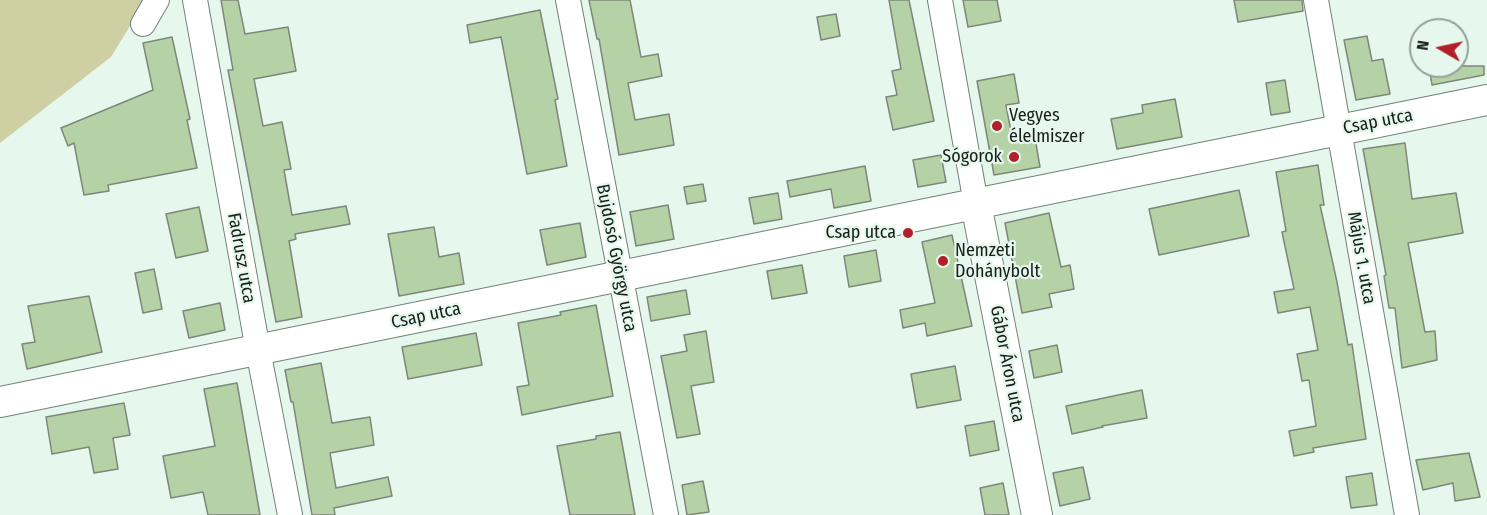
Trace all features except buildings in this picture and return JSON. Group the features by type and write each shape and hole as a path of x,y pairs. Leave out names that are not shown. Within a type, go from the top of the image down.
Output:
{"street":[{"path":"143,24 157,0"},
{"name":"Fadrusz utca","path":"195,0 290,515"},
{"name":"Bujdosó György utca","path":"568,0 666,515"},
{"name":"Gábor Áron utca","path":"940,0 976,204 1036,515"},
{"name":"Május 1. utca","path":"1316,0 1407,515"},
{"name":"Csap utca","path":"0,402 1487,100"}],"green space":[{"path":"0,0 146,0 111,57 0,143"}],"place":[{"name":"Vegyes élelmiszer","path":"997,126"},
{"name":"Sógorok","path":"1014,157"},
{"name":"Csap utca","path":"908,233"},
{"name":"Nemzeti Dohánybolt","path":"943,261"}]}
